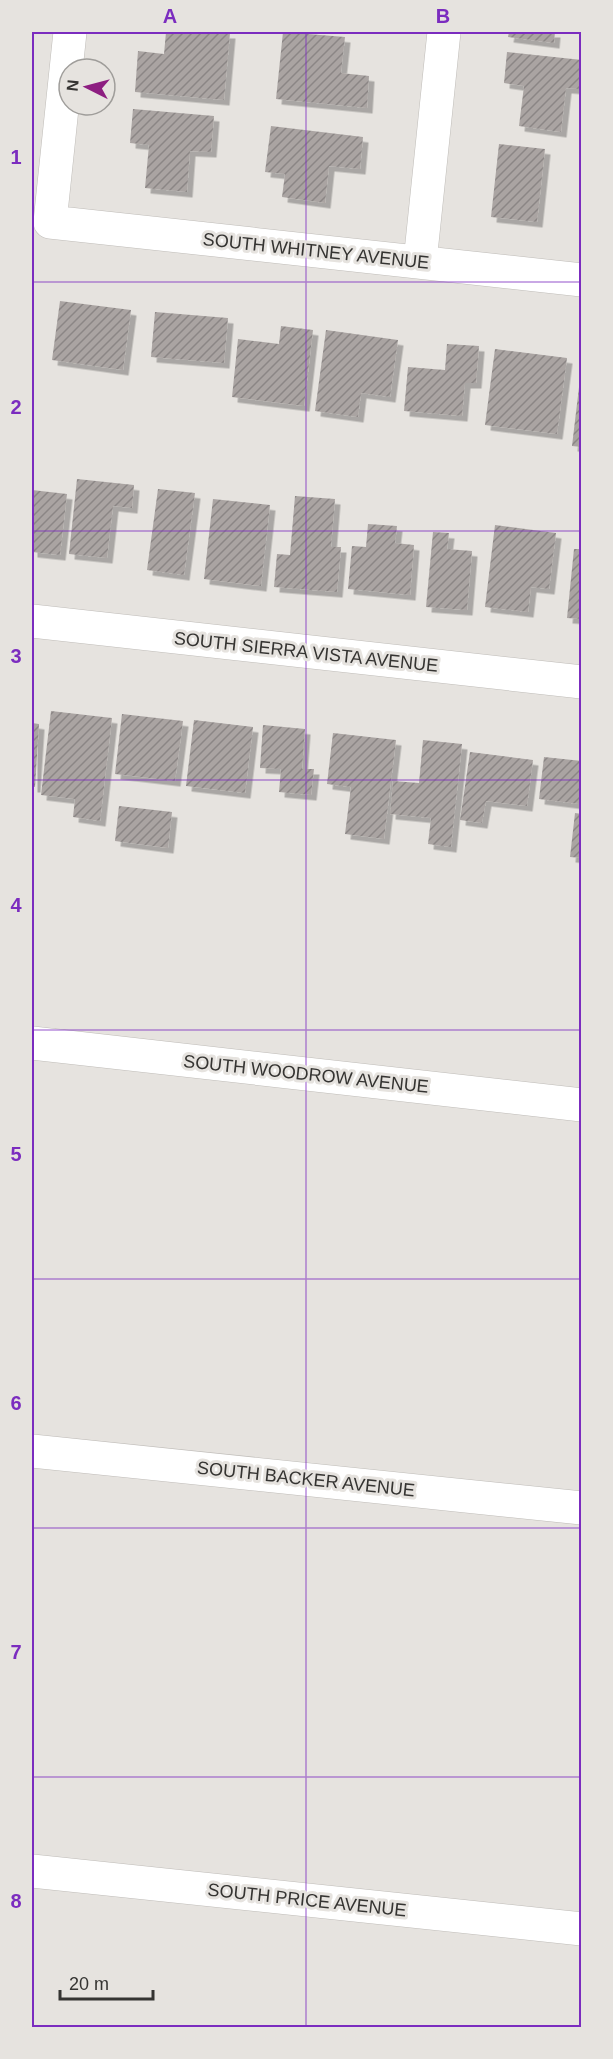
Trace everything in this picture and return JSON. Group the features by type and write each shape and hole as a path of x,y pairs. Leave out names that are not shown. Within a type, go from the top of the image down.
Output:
{"street":[{"name":"SOUTH WHITNEY AVENUE","path":"70,32 50,222 582,280"},
{"path":"420,262 444,32"},
{"name":"SOUTH SIERRA VISTA AVENUE","path":"32,621 582,682"},
{"name":"SOUTH WOODROW AVENUE","path":"32,1043 582,1105"},
{"name":"SOUTH BACKER AVENUE","path":"32,1451 582,1508"},
{"name":"SOUTH PRICE AVENUE","path":"32,1871 582,1929"}],"building":[{"path":"166,32 230,33 224,100 135,92 138,51 164,54"},
{"path":"283,32 345,37 341,73 369,76 367,108 276,99"},
{"path":"509,32 555,32 554,43 508,37"},
{"path":"507,52 582,60 579,89 566,88 561,132 519,126 524,86 504,83"},
{"path":"133,109 214,116 211,152 190,151 187,192 145,188 149,145 130,143"},
{"path":"271,126 363,137 360,169 329,166 325,203 282,197 285,174 265,172"},
{"path":"499,144 545,149 537,222 491,217"},
{"path":"60,301 131,310 123,370 52,360"},
{"path":"155,312 228,318 224,363 151,357"},
{"path":"281,326 313,330 304,406 232,397 238,339 279,344"},
{"path":"326,330 398,340 390,397 361,393 358,417 315,411"},
{"path":"447,344 479,346 476,383 465,383 462,416 404,411 408,367 445,370"},
{"path":"495,349 567,358 557,434 485,425"},
{"path":"579,387 582,388 582,447 572,446"},
{"path":"77,479 134,485 132,508 113,506 107,558 69,554"},
{"path":"158,489 195,493 184,575 147,570"},
{"path":"32,490 67,494 60,555 32,552"},
{"path":"295,496 335,499 331,547 341,547 337,592 274,587 277,554 290,555"},
{"path":"213,499 270,505 261,586 204,579"},
{"path":"368,524 397,526 395,543 414,545 410,595 348,589 352,546 366,547"},
{"path":"495,525 556,533 549,589 531,587 528,612 485,607"},
{"path":"433,532 449,533 447,549 472,551 467,610 426,607"},
{"path":"574,549 582,549 582,619 567,618"},
{"path":"51,711 112,718 100,821 73,817 75,799 41,795"},
{"path":"122,714 183,721 175,781 115,774"},
{"path":"194,720 253,727 245,793 186,786"},
{"path":"32,723 39,724 35,787 32,787"},
{"path":"263,725 305,729 302,769 314,769 311,795 279,792 281,769 260,768"},
{"path":"333,733 396,740 384,839 345,834 351,787 327,784"},
{"path":"423,740 462,744 451,847 428,844 431,818 390,814 393,781 419,783"},
{"path":"470,752 533,760 527,806 486,801 482,823 460,820"},
{"path":"544,757 582,761 579,804 539,799"},
{"path":"119,806 172,812 168,848 115,841"},
{"path":"575,813 582,814 582,858 570,857"}]}
